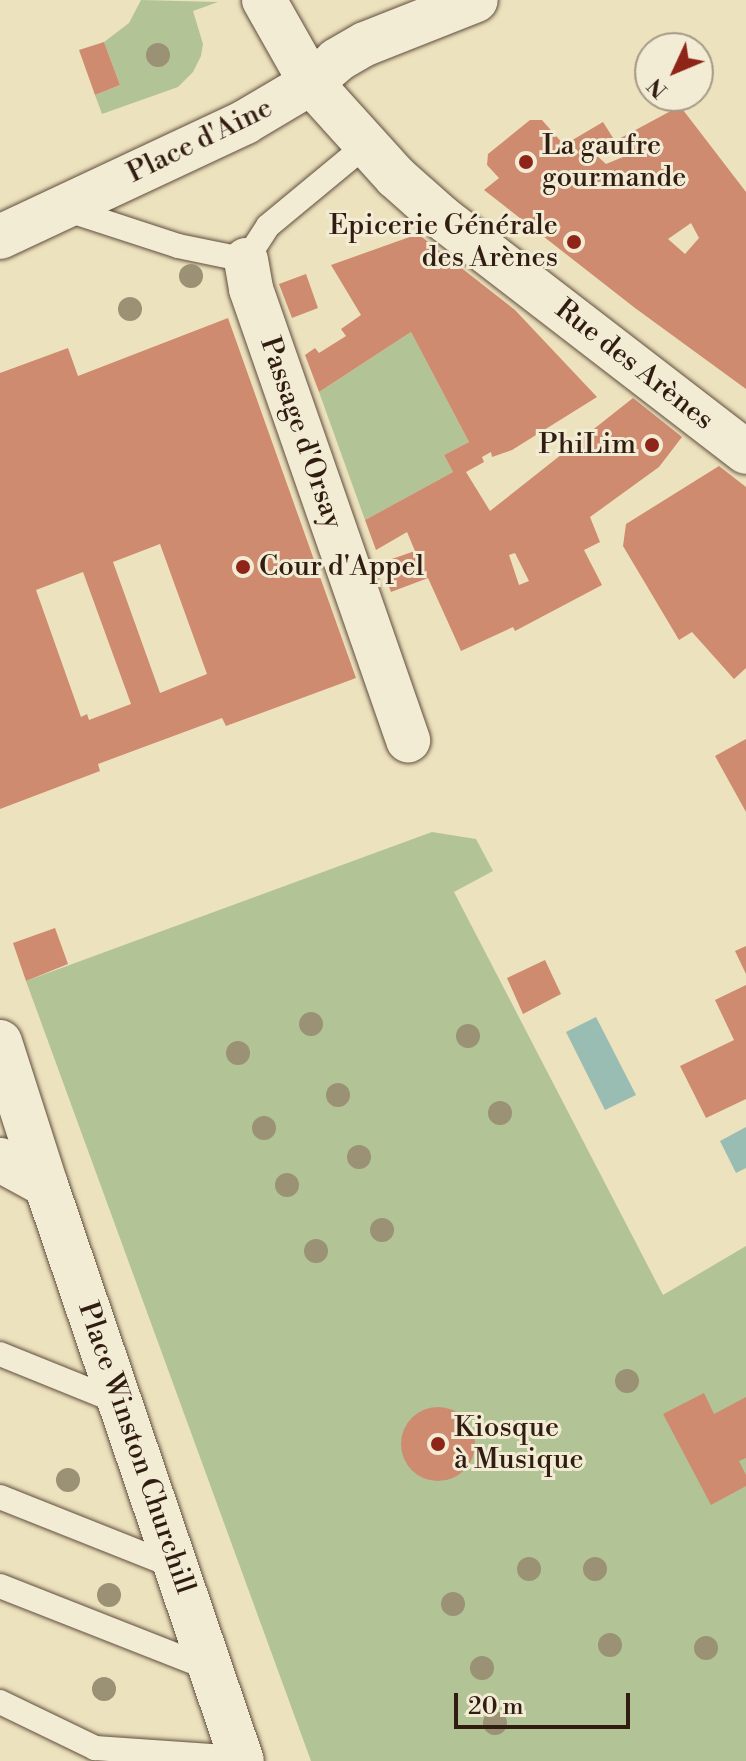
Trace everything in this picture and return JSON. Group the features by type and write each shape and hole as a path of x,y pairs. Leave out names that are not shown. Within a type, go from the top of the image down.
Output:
{"main road":[{"path":"264,0 311,83"},
{"name":"Place d'Aine","path":"0,237 245,122 311,83 337,60 365,44 476,0"},
{"name":"Rue des Arènes","path":"311,83 396,177 441,217 746,452"},
{"name":"Passage d'Orsay","path":"246,260 251,289 408,740"},
{"name":"Place Winston Churchill","path":"0,1042 241,1759"},
{"path":"0,1160 46,1185"}],"lane":[{"path":"62,208 178,246 246,260 268,226 367,144"},
{"path":"0,1354 121,1403"},
{"path":"0,1497 176,1567"},
{"path":"0,1586 211,1669"},
{"path":"0,1702 95,1748 241,1759"}],"green space":[{"path":"141,0 218,2 193,11 203,44 201,56 193,72 178,87 102,114 95,95 120,85 104,42 129,23"},
{"path":"411,332 469,442 444,455 453,472 365,520 319,392"},
{"path":"432,832 476,839 493,871 454,892 663,1295 746,1246 746,1761 311,1761 26,981"}],"water":[{"path":"596,1017 636,1095 605,1110 566,1032"},
{"path":"746,1127 746,1168 736,1173 720,1141"}],"building":[{"path":"104,42 120,85 95,95 79,50"},
{"path":"669,112 685,112 746,192 746,389 635,308 484,190 499,178 487,165 488,154 530,120 542,120 564,145 603,122 615,141","holes":["612,143 623,157 606,164 593,152","691,223 699,238 685,254 668,239"]},
{"path":"418,234 515,310 597,397 512,450 492,457 491,452 482,457 484,462 466,472 490,511 633,398 682,437 659,467 590,517 600,542 584,550 602,585 515,631 513,627 461,651 428,578 391,592 380,563 415,551 407,532 376,550 365,520 453,472 444,455 469,442 411,332 319,392 305,355 315,348 319,353 346,336 341,329 361,315 331,265","holes":["515,553 529,581 519,585 509,555"]},
{"path":"306,274 318,308 292,318 279,284"},
{"name":"Cour d'Appel","path":"228,318 356,678 226,726 222,718 98,764 100,771 0,809 0,373 68,348 78,376","holes":["160,544 207,674 160,693 113,562","83,572 131,704 89,720 87,714 81,717 36,590"]},
{"path":"719,466 746,487 746,668 734,679 692,632 679,640 623,546 626,524"},
{"path":"746,739 746,812 715,756"},
{"path":"55,928 68,964 26,981 13,943"},
{"path":"746,946 746,974 735,951"},
{"path":"545,960 561,994 523,1014 507,978"},
{"path":"746,985 746,1099 706,1118 680,1066 734,1040 715,1000"},
{"path":"704,1393 714,1414 746,1397 746,1458 739,1461 746,1475 746,1486 711,1505 663,1414"},
{"name":"Kiosque à Musique","path":"438,1407 452,1410 464,1418 472,1430 475,1444 472,1458 464,1470 452,1478 438,1481 424,1478 412,1470 404,1458 401,1444 404,1430 412,1418 424,1410"}],"place":[{"name":"La gaufre gourmande","path":"526,162"},
{"name":"Epicerie Générale des Arènes","path":"574,242"},
{"name":"PhiLim","path":"652,445"},
{"name":"Cour d'Appel","path":"243,567"},
{"name":"Kiosque à Musique","path":"438,1444"}]}
